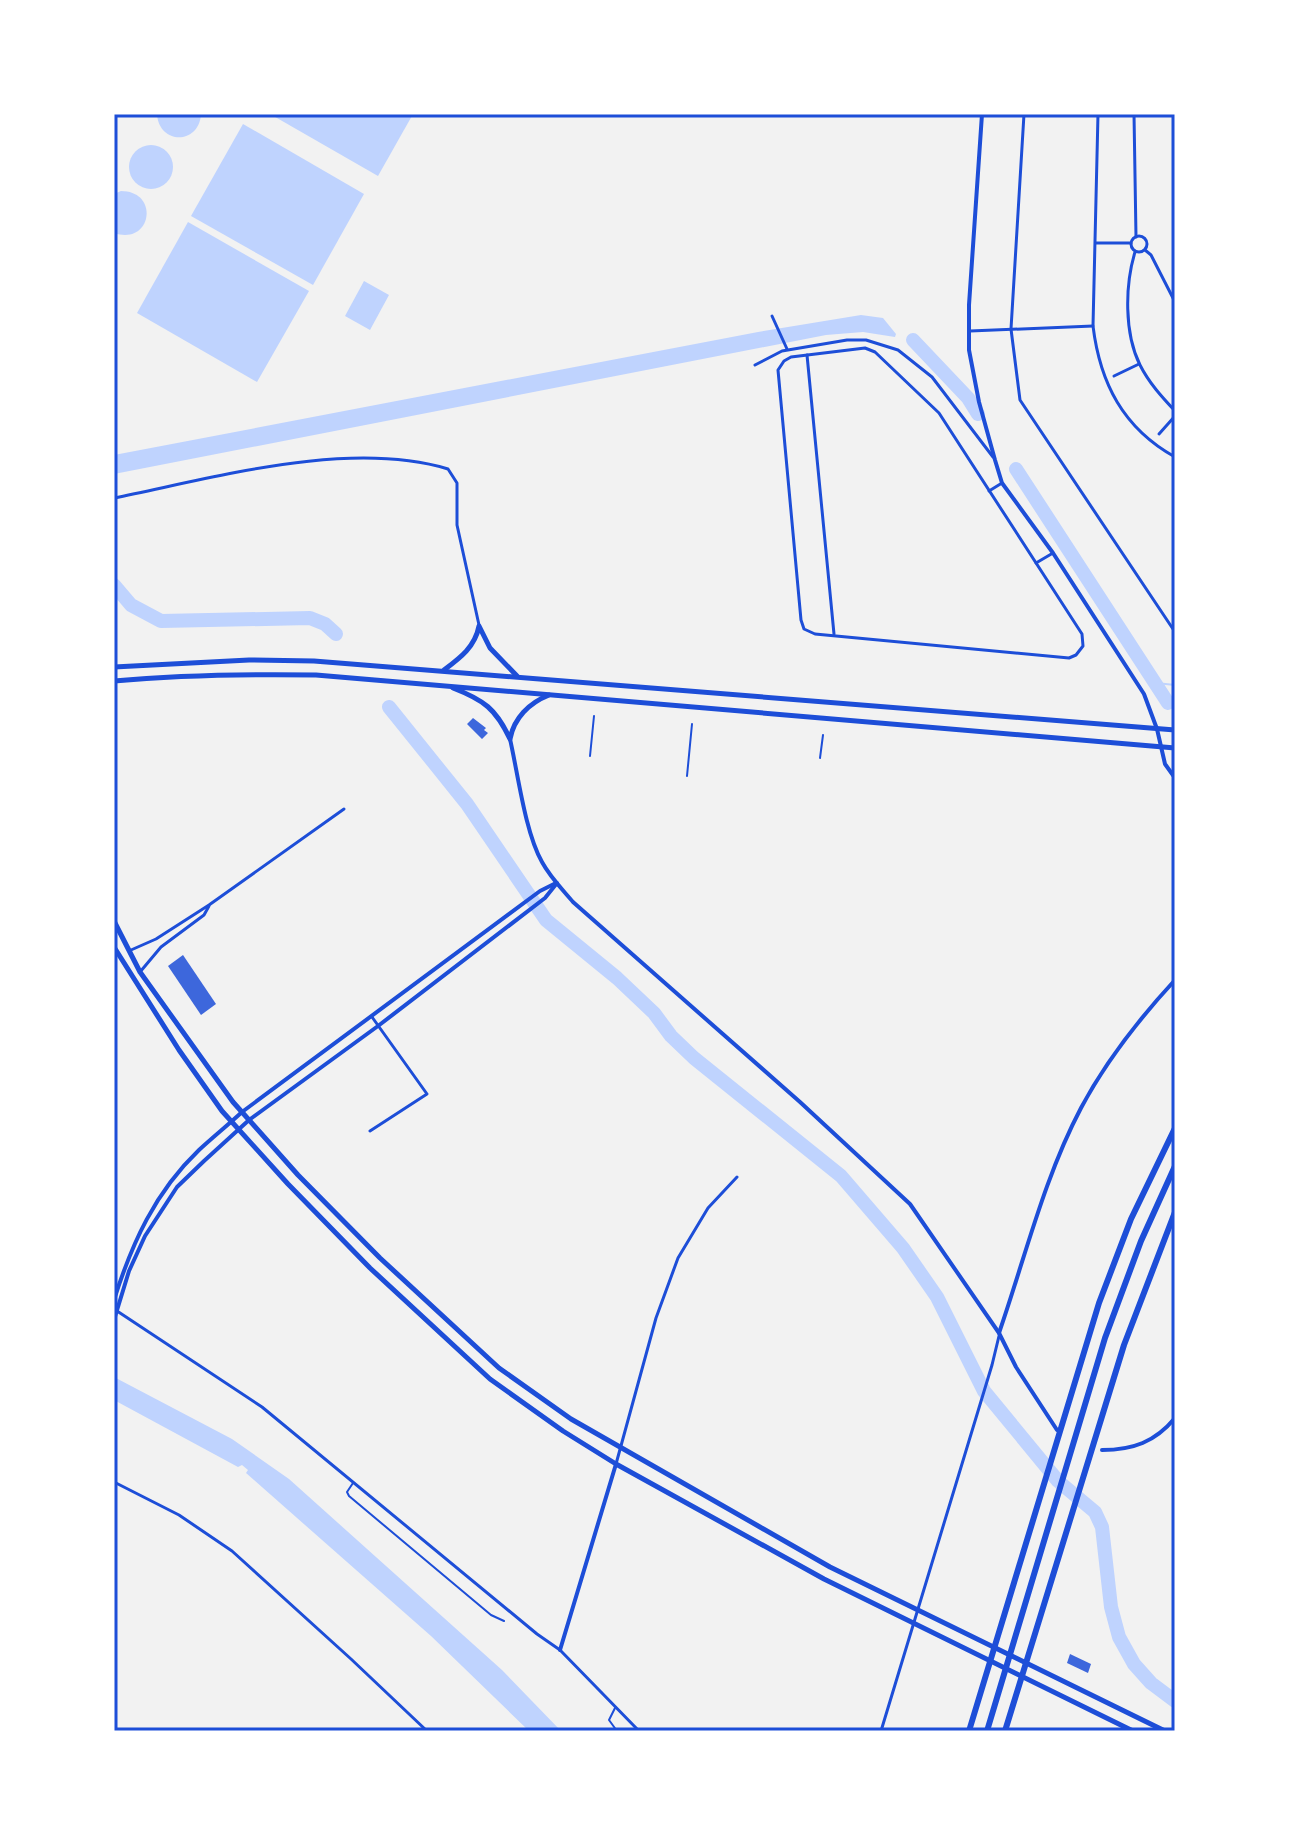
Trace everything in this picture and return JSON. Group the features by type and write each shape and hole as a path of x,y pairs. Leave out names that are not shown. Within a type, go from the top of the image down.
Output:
{"highway":[{"path":"969,1731 1099,1303 1131,1219 1175,1128"},
{"path":"987,1731 1105,1338 1141,1241 1175,1166"},
{"path":"1005,1731 1139,1300 1175,1212"}],"main road":[{"path":"444,670 465,653 477,637 479,626"},
{"path":"479,626 490,648 517,676"},
{"path":"114,667 249,660 314,661 1175,730"},
{"path":"114,681 251,674 316,675 1175,748"},
{"path":"445,685 469,694 490,707 500,718 510,739"},
{"path":"510,739 512,729 525,710 553,694"},
{"path":"114,921 140,972 242,1112 298,1175 380,1258 499,1368 571,1419 830,1567 1165,1731"},
{"path":"114,947 179,1050 232,1122 370,1268 490,1379 616,1464 824,1579 1133,1731"}],"street":[{"path":"566,114 577,114"},
{"path":"982,114 969,305 972,370 995,460 1002,483 1053,553 1144,694 1165,764 1175,778"},
{"path":"1024,114 1011,329 1020,400 1175,632"},
{"path":"1098,114 1093,326 1097,357 1108,387 1121,409 1153,445 1175,457"},
{"path":"1131,243 1136,237 1134,114"},
{"path":"1136,237 1145,239 1145,250"},
{"path":"1096,243 1131,243"},
{"path":"1131,243 1135,252 1131,267 1130,333 1139,364 1175,414 1159,434"},
{"path":"1135,252 1145,250"},
{"path":"1145,250 1151,255 1175,302"},
{"path":"772,316 787,350"},
{"path":"970,331 1093,326"},
{"path":"755,365 787,350 858,339 898,350 932,377 995,460"},
{"path":"865,348 875,352 939,413 989,491 1085,640 1083,646 1069,658 815,634 804,629 778,370 791,357 865,348"},
{"path":"807,355 835,636"},
{"path":"1114,376 1139,364"},
{"path":"114,498 266,467 317,461 404,461 448,469 457,483 457,525 479,626"},
{"path":"989,491 1002,483"},
{"path":"1036,563 1053,553"},
{"path":"590,756 594,716"},
{"path":"687,776 692,724"},
{"path":"820,758 823,735"},
{"path":"510,739 533,840 541,861 557,883 573,902 910,1204 999,1333 1016,1367 1057,1430"},
{"path":"128,951 156,939 209,905 344,809"},
{"path":"114,1300 137,1235 152,1206 199,1149 242,1112 540,891 557,883"},
{"path":"114,1320 129,1271 145,1236 177,1187 249,1120 545,898 557,883"},
{"path":"140,972 161,947 204,915 209,905"},
{"path":"881,1731 999,1333 1050,1180 1082,1107 1133,1028 1175,980"},
{"path":"370,1131 427,1094 372,1017"},
{"path":"560,1650 656,1318 678,1258 708,1208 737,1177"},
{"path":"116,1311 246,1395 560,1650 639,1731"},
{"path":"1102,1450 1149,1442 1175,1418"},
{"path":"114,1482 179,1515 232,1551 427,1731"},
{"path":"353,1482 347,1492 349,1496 491,1615 504,1621"},
{"path":"616,1707 609,1720 617,1731"}],"water":[{"path":"157,114 201,114 194,131 179,137 164,131"},
{"path":"270,114 413,114 378,176"},
{"path":"243,124 364,194 313,285 191,216"},
{"path":"151,145 167,151 173,167 167,183 151,189 135,183 129,167 135,151"},
{"path":"121,191 133,193 142,199 146,208 143,225 137,232 127,235 114,233 114,194"},
{"path":"188,222 309,291 257,382 137,313"},
{"path":"364,281 389,295 370,330 345,316"},
{"path":"861,315 883,318 896,334 895,337 863,332 826,335 114,474 114,455"},
{"path":"114,1377 232,1439 289,1479 502,1670 561,1731 529,1731 431,1636 246,1473 248,1470 242,1465 238,1467 114,1400"}],"building":[{"path":"473,718 486,728 484,730 488,733 482,739 467,724"},
{"path":"183,955 216,1004 201,1015 168,966"},
{"path":"1070,1654 1091,1664 1088,1673 1067,1663"}],"waterway":[{"path":"913,340 968,398 978,414"},
{"path":"1016,469 1168,703"},
{"path":"114,585 131,605 161,621 310,618 325,624 336,634"},
{"path":"1156,683 1175,685"},
{"path":"389,707 467,804 546,920 617,978 694,1058 841,1176 903,1248 937,1297 984,1391 1058,1481 1095,1512 1102,1527 1111,1607 1119,1637 1134,1664 1151,1683 1175,1701"}]}
